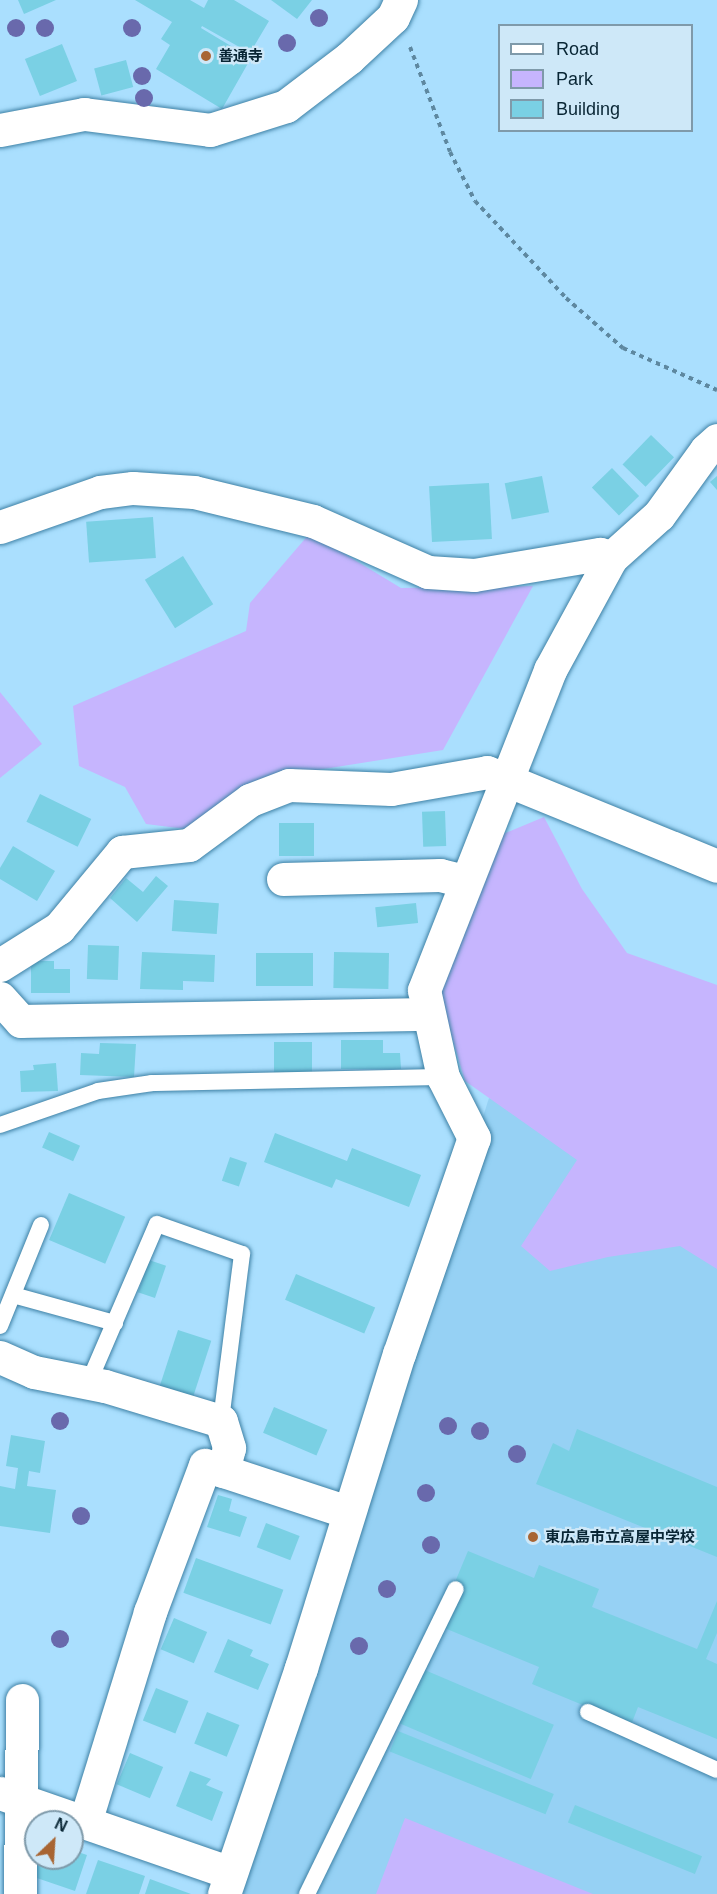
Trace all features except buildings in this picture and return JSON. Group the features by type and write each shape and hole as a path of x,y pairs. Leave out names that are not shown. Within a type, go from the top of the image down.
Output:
{"street":[{"path":"0,130 84,114 210,130 286,106 349,58 397,8"},
{"path":"11,1797 85,1822 228,1883 301,1668 348,1512 474,1138 443,1077 427,1014 424,990 464,881 550,670 610,558 659,514 706,450 717,440"},
{"path":"0,527 100,492 133,488 194,492 313,521 428,572 474,575 600,554 610,558"},
{"path":"0,965 59,928 122,852 189,845 250,800 289,785 391,789 488,772 717,866"},
{"path":"282,879 440,875 464,881"},
{"path":"0,998 21,1021 427,1014"},
{"path":"0,1357 34,1372 88,1383 221,1421 229,1448 223,1471"},
{"path":"85,1822 150,1612 205,1465 348,1512"},
{"path":"20,1894 11,1797 22,1700"}],"lane":[{"path":"0,1125 98,1091 152,1083 443,1077"},
{"path":"0,1326 41,1224"},
{"path":"88,1383 157,1224 242,1254 221,1421"},
{"path":"13,1295 115,1323"},
{"path":"308,1894 456,1589"},
{"path":"588,1712 717,1770"}],"path":[{"path":"397,8 401,26 450,152 475,201 566,298 623,348 717,390"}],"shaded area":[{"name":"東広島市立高屋中学校","path":"489,1098 717,1180 717,1894 234,1894"}],"green space":[{"path":"310,533 401,588 533,586 443,750 286,775 194,830 146,824 125,787 79,766 73,706 246,631 250,603"},
{"path":"0,692 42,744 0,778"},
{"path":"544,817 582,889 627,953 717,985 717,1269 680,1246 608,1257 550,1271 521,1246 577,1160 465,1081 439,994 503,834"},
{"path":"405,1818 593,1894 376,1894"}],"place":[{"name":"善通寺","path":"206,56"},
{"name":"東広島市立高屋中学校","path":"533,1537"}]}
